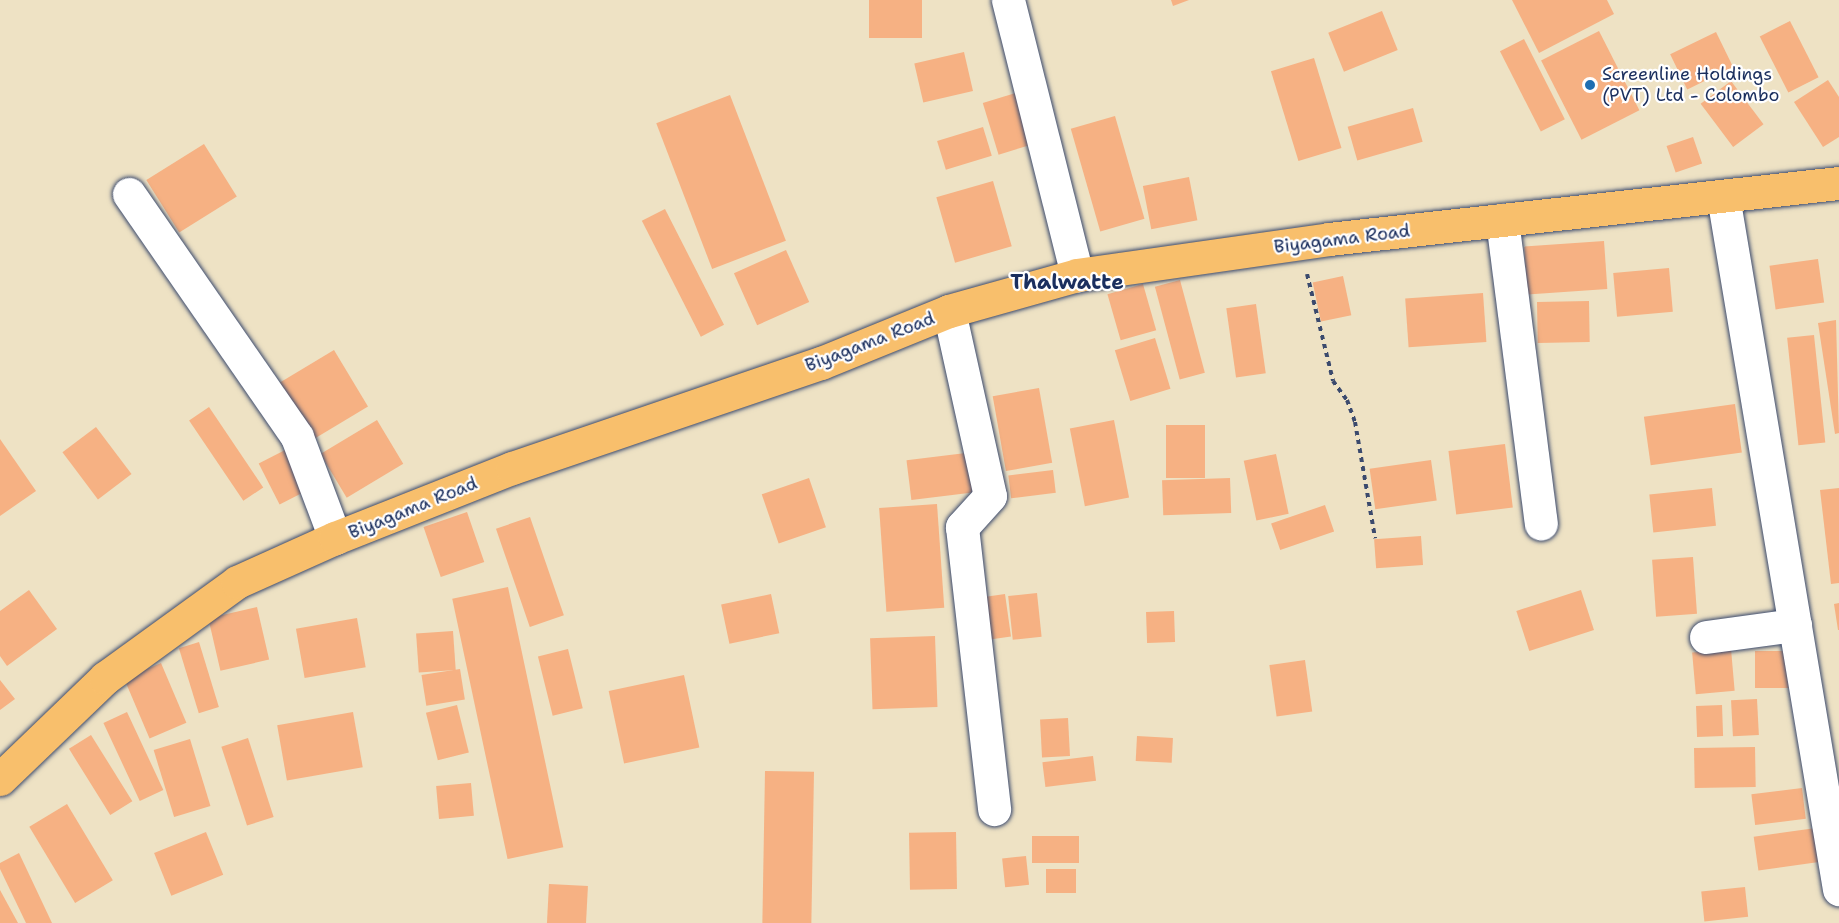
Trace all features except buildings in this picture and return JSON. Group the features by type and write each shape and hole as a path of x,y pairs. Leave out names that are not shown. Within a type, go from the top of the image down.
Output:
{"main road":[{"name":"Biyagama Road","path":"0,779 105,678 228,589 335,538 512,468 821,363 949,311 1077,275 1300,243 1839,183"}],"street":[{"path":"1008,0 1077,275"},
{"path":"129,194 297,437 335,538"},
{"path":"1723,196 1839,889"},
{"path":"1502,220 1541,524"},
{"path":"949,311 990,496 962,527 994,809"},
{"path":"1706,637 1795,625"}],"path":[{"path":"1300,243 1333,381 1347,400 1355,422 1375,538"}],"place":[{"name":"Screenline Holdings (PVT) Ltd - Colombo","path":"1590,85"}],"district":[{"name":"Thalwatte","path":"1067,282"}]}
